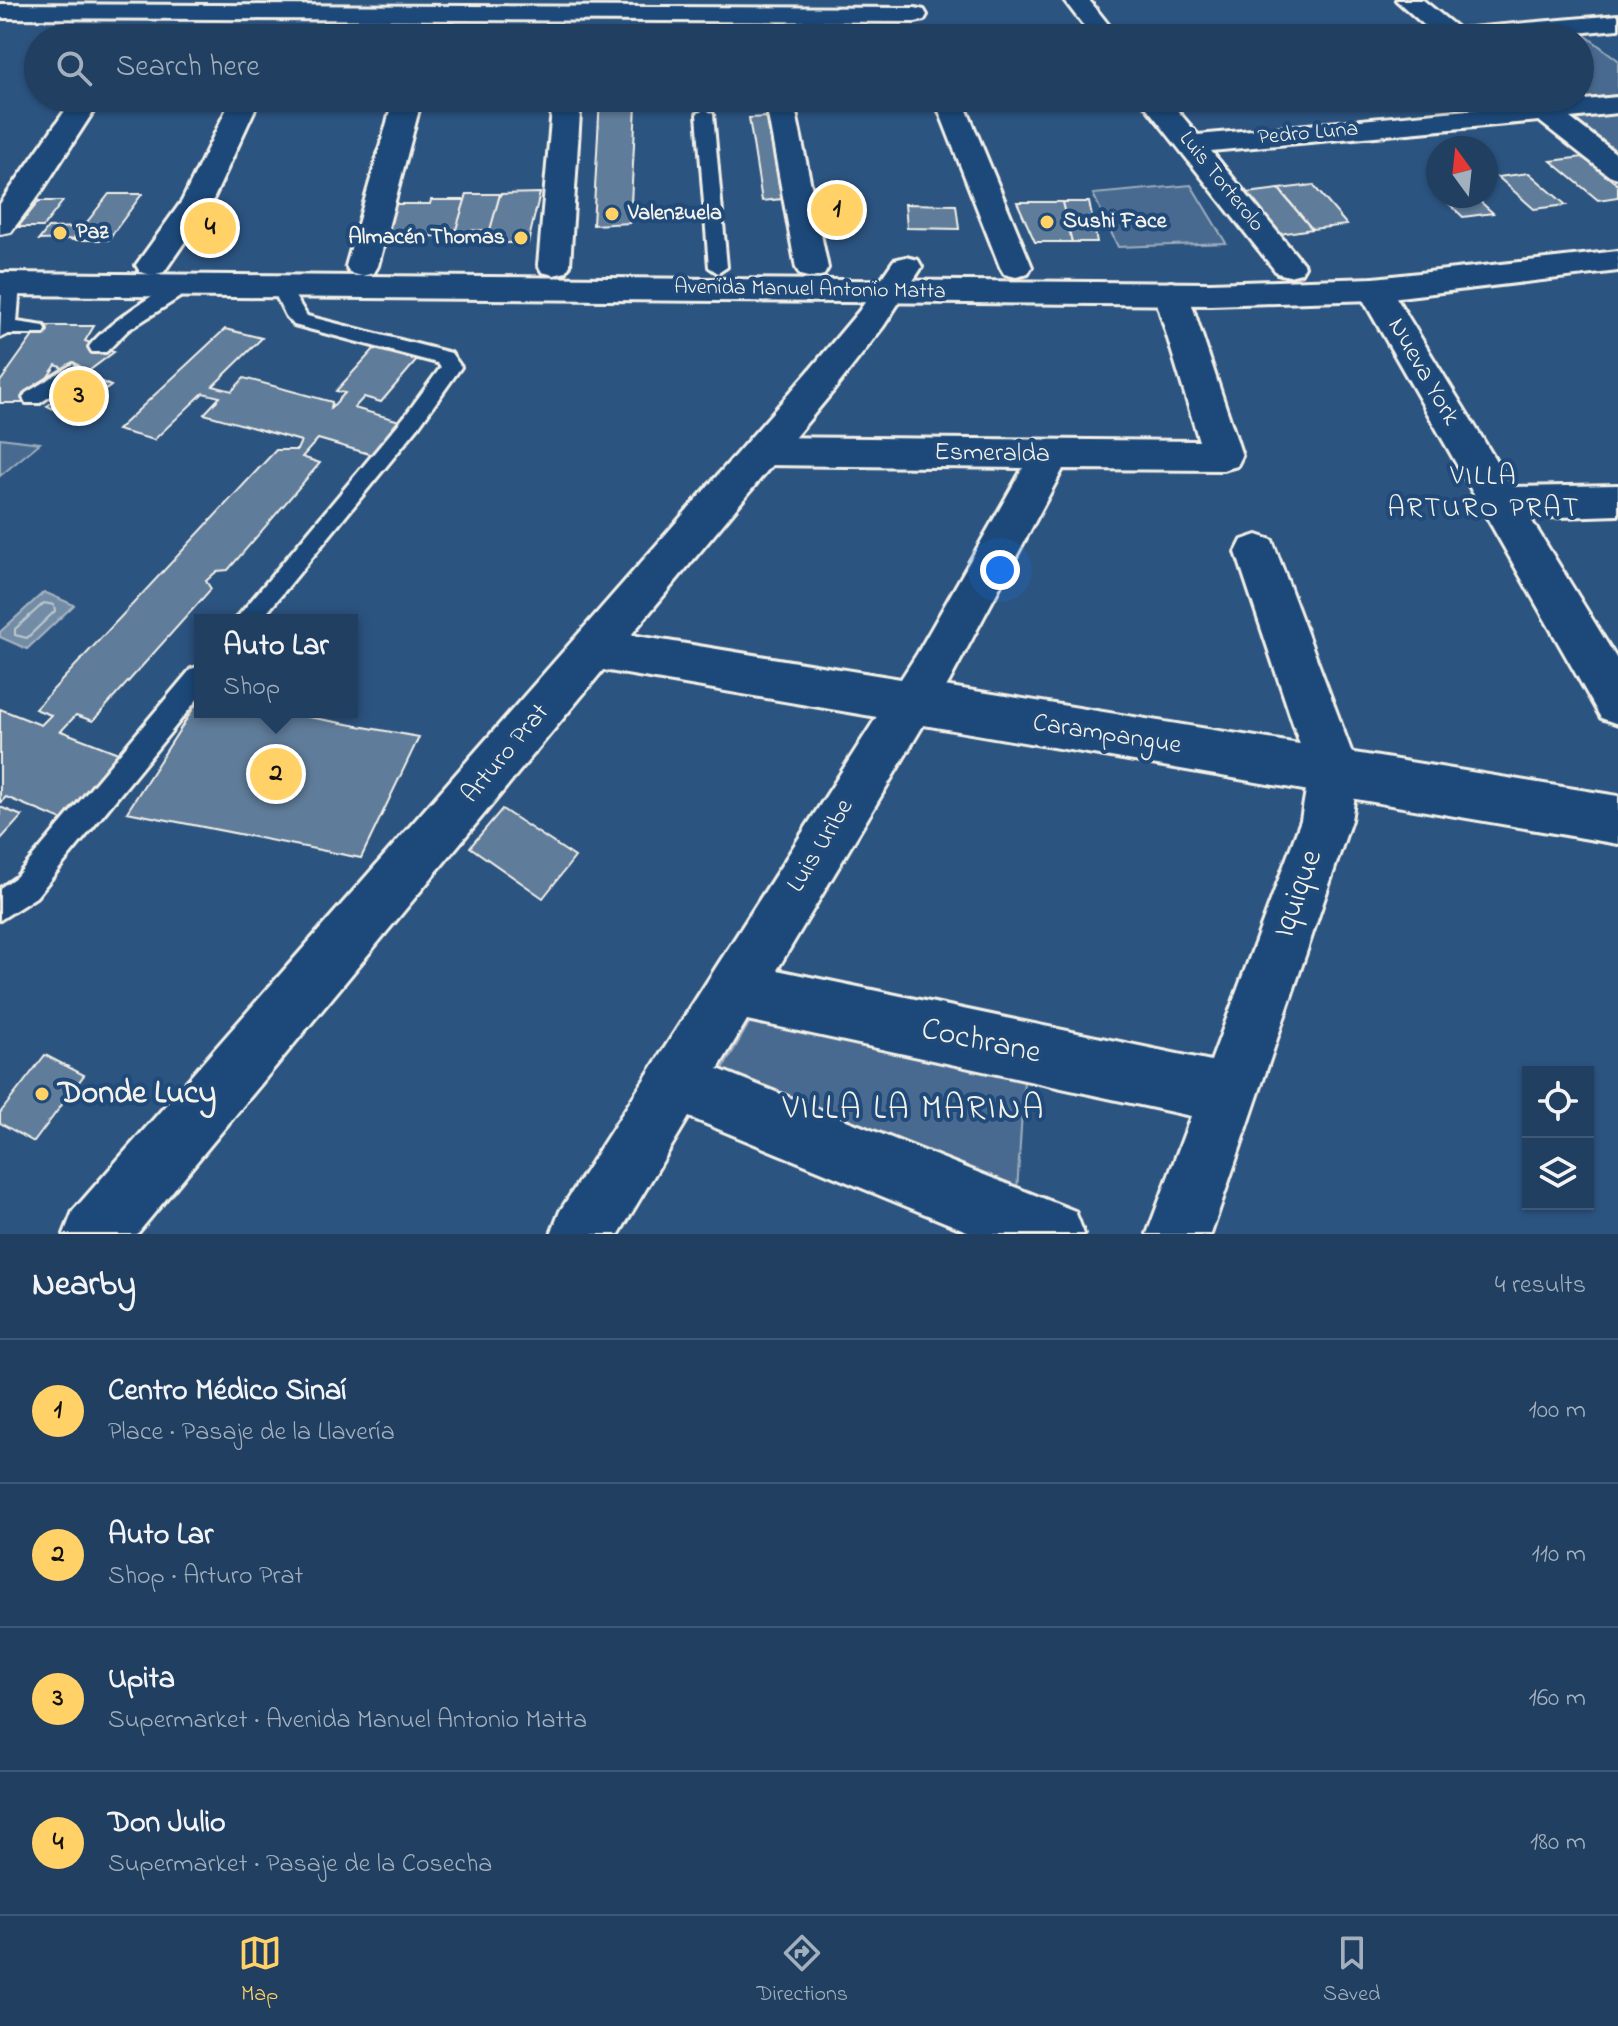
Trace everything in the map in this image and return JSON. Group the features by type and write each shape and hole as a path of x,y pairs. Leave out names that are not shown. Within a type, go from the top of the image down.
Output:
{"street":[{"path":"1076,0 1095,24"},
{"path":"1408,0 1434,24"},
{"path":"137,24 149,6"},
{"path":"4,10 149,6 433,6 574,17 764,17 912,7"},
{"path":"1594,24 1618,22"},
{"name":"Pedro Luna","path":"1594,105 1618,105"},
{"path":"0,225 79,112"},
{"path":"152,265 197,202 239,112"},
{"path":"362,266 404,112"},
{"path":"554,265 566,112"},
{"path":"782,112 812,268"},
{"path":"954,112 1016,267"},
{"name":"Luis Torterolo","path":"1164,112 1289,266"},
{"name":"Pedro Luna","path":"1190,144 1474,112"},
{"path":"1545,112 1618,169"},
{"name":"Avenida Manuel Antonio Matta","path":"4,277 152,265 554,265 812,268 898,279 1016,267 1289,266 1433,260 1618,238"},
{"name":"Avenida Manuel Antonio Matta","path":"4,277 185,286 898,279 1171,293 1374,289 1618,261"},
{"name":"Arturo Prat","path":"96,1234 596,649 762,451 898,279"},
{"name":"Nueva York","path":"1374,289 1618,703"},
{"name":"Esmeralda","path":"762,451 1223,456 1171,293"},
{"name":"Luis Uribe","path":"583,1234 911,702 1051,454"},
{"path":"1500,503 1618,500"},
{"name":"Iquique","path":"1179,1234 1326,820 1334,772 1257,552"},
{"name":"Carampangue","path":"596,649 1618,820"},
{"name":"Cochrane","path":"733,989 1229,1095"},
{"path":"677,1082 1052,1234"}],"lane":[{"path":"705,114 718,267"},
{"path":"4,277 3,328 37,330"},
{"path":"95,339 185,286"},
{"path":"252,614 412,421 451,367 444,358 301,321 295,316 280,286"},
{"path":"33,398 73,371"},
{"path":"0,905 26,887 194,684"}],"shaded area":[{"path":"1594,42 1618,60 1618,95 1599,97 1618,112 1618,162 1554,112 1594,112"},
{"path":"1191,185 1226,243 1118,247 1093,194"},
{"path":"0,438 40,443 0,476"},
{"path":"752,1018 1024,1080 1016,1208 716,1081"}],"water":[{"path":"44,592 74,605 27,649 0,637 0,632"}],"building":[{"path":"599,112 636,112 630,223 593,225"},
{"path":"767,117 782,199 762,201 749,118"},
{"path":"1583,157 1618,185 1618,197 1598,200 1551,161"},
{"path":"1529,173 1566,205 1534,209 1498,177"},
{"path":"1313,185 1347,225 1312,229 1279,189"},
{"path":"1279,189 1312,229 1280,234 1247,193"},
{"path":"540,193 528,243 486,243 500,194"},
{"path":"814,193 856,193 856,227 821,226"},
{"path":"109,194 142,194 108,240 73,240"},
{"path":"467,194 500,194 490,230 455,231"},
{"path":"431,200 465,200 454,236 381,237 394,204 430,204"},
{"path":"39,201 63,201 43,227 18,227"},
{"name":"Sushi Face","path":"1017,202 1062,202 1072,242 1035,242"},
{"path":"1062,202 1089,202 1097,242 1072,242"},
{"path":"905,204 956,205 959,229 907,228"},
{"path":"1454,208 1487,208 1493,213 1463,217"},
{"name":"Paz","path":"82,227 73,239 39,240 48,228"},
{"path":"40,326 94,326 85,341 114,352 82,376 56,365 30,403 0,403 0,382"},
{"path":"225,329 262,338 213,386 232,391 244,378 332,402 331,408 345,393 336,391 374,349 417,360 381,402 364,397 354,408 400,421 373,455 318,439 302,457 320,463 228,570 217,571 206,581 211,589 93,721 76,715 61,731 126,756 69,823 6,797 0,803 0,709 41,725 51,715 35,709 276,450 297,450 301,441 204,414 220,397 203,393 154,440 117,430"},
{"path":"88,376 111,386 70,416 47,406"},
{"path":"194,707 194,718 314,718 419,737 361,858 127,812"},
{"path":"0,807 22,816 0,840"},
{"path":"502,809 575,857 543,898 470,847"},
{"name":"Donde Lucy","path":"45,1055 84,1075 34,1142 0,1123 0,1113"}],"place":[{"name":"Centro Médico Sinaí","path":"837,210"},
{"name":"Valenzuela","path":"612,214"},
{"name":"Sushi Face","path":"1047,222"},
{"name":"Don Julio","path":"210,228"},
{"name":"Paz","path":"60,233"},
{"name":"Almacén Thomas","path":"521,238"},
{"name":"Upita","path":"79,396"},
{"name":"Auto Lar","path":"276,774"},
{"name":"Donde Lucy","path":"42,1094"}],"district":[{"name":"VILLA ARTURO PRAT","path":"1484,493"},
{"name":"VILLA LA MARINA","path":"914,1110"}]}
